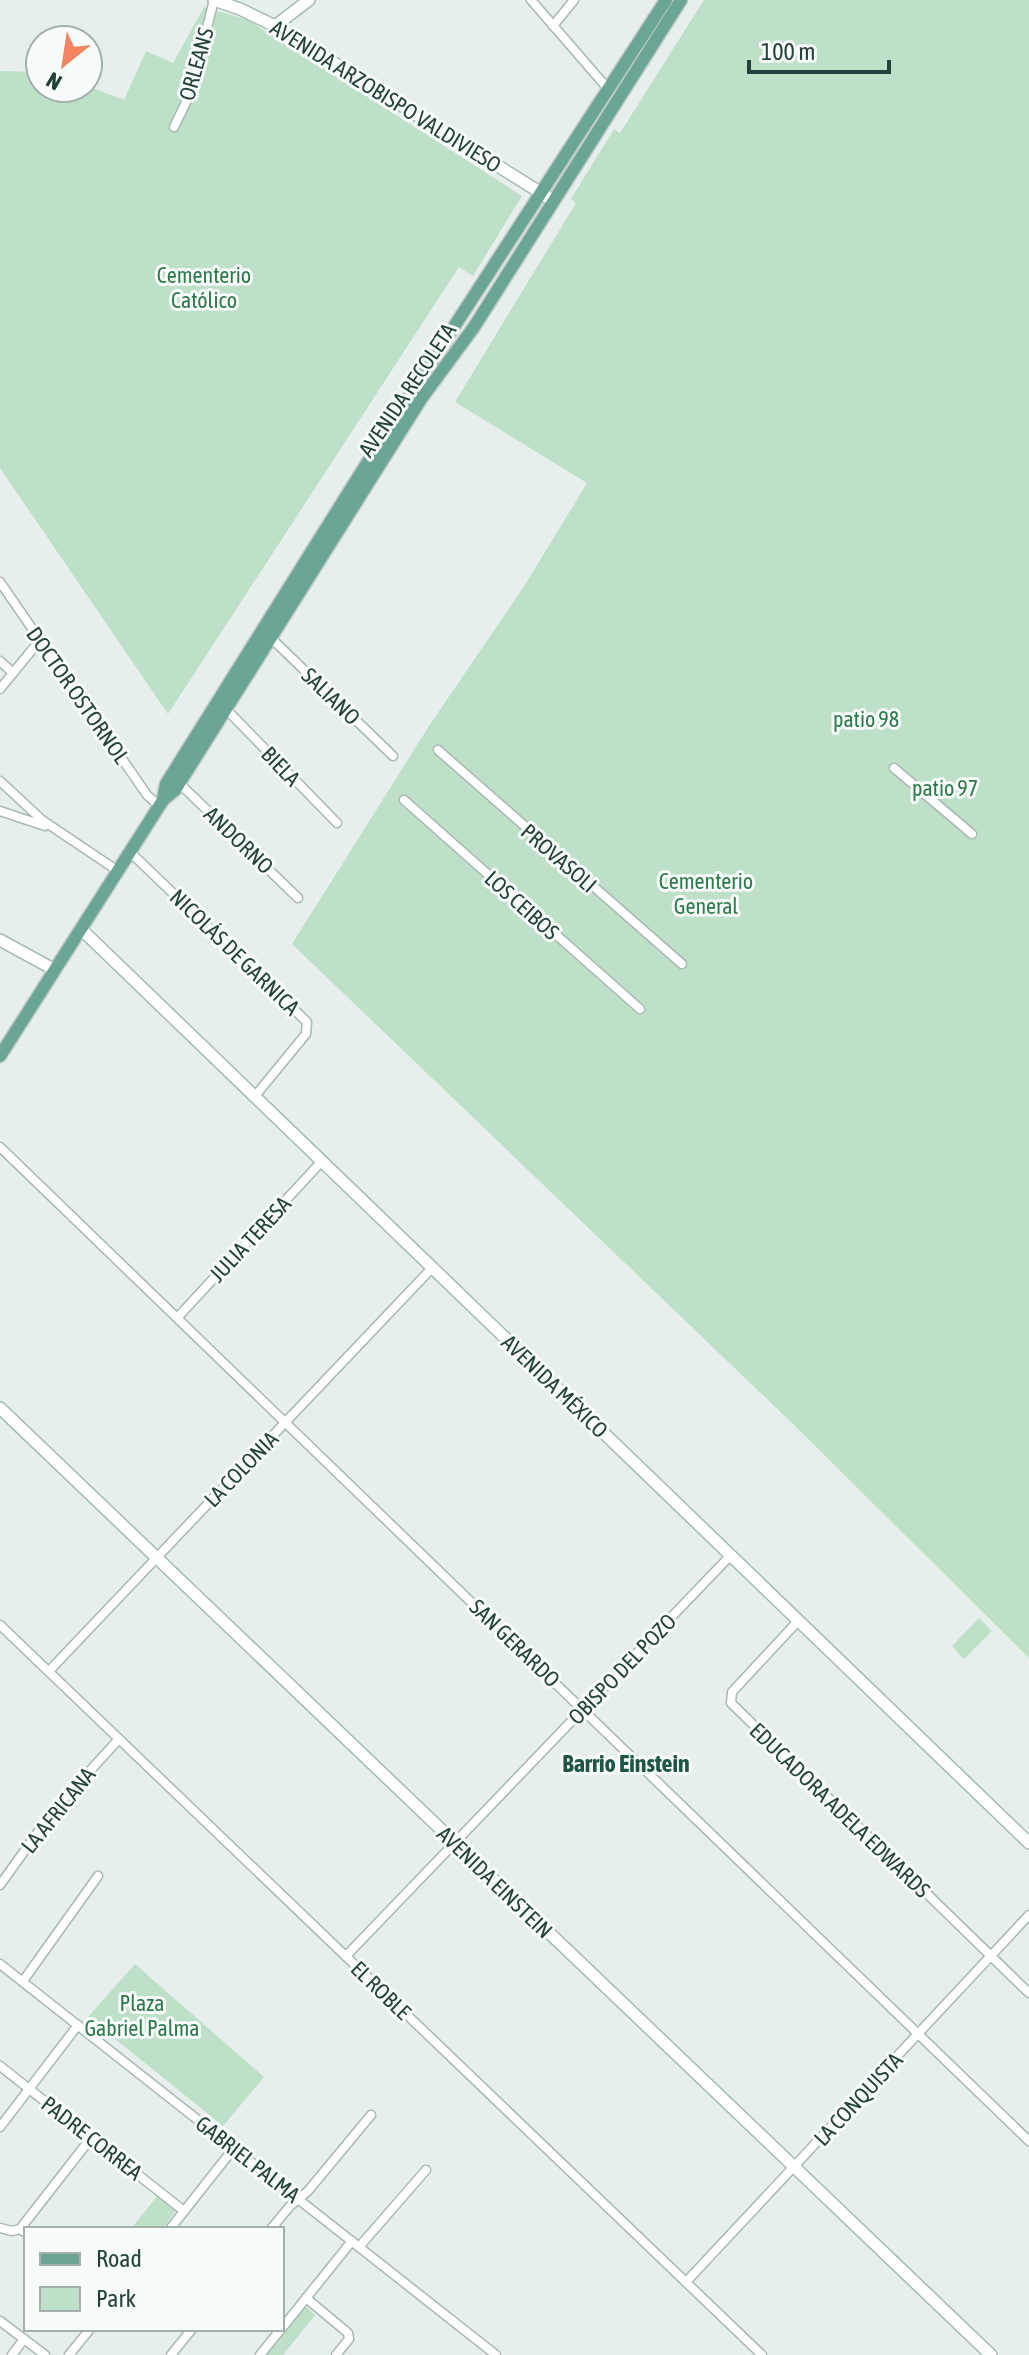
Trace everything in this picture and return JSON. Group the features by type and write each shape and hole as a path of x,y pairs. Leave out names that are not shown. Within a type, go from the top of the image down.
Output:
{"main road":[{"name":"AVENIDA ARZOBISPO VALDIVIESO","path":"214,0 253,14 275,26 554,201"},
{"path":"275,26 309,0"},
{"name":"AVENIDA RECOLETA","path":"161,803 166,784 310,553 666,0"},
{"name":"AVENIDA RECOLETA","path":"0,1056 161,803 179,783 421,399 474,327 681,0"},
{"name":"AVENIDA MÉXICO","path":"81,929 1029,1843"},
{"path":"0,940 55,970"},
{"name":"AVENIDA EINSTEIN","path":"0,1408 991,2355"}],"street":[{"name":"ORLEANS","path":"174,127 190,94 214,0"},
{"path":"531,0 609,90"},
{"path":"553,26 574,0"},
{"name":"DOCTOR OSTORNOL","path":"0,582 147,795 161,803"},
{"name":"SALIANO","path":"269,637 393,756"},
{"path":"0,689 40,640"},
{"path":"0,661 13,673"},
{"name":"BIELA","path":"225,708 337,823"},
{"name":"PROVASOLI","path":"438,750 682,964"},
{"path":"894,768 972,834"},
{"path":"0,781 52,828 118,871"},
{"name":"ANDORNO","path":"179,783 298,898"},
{"path":"4,812 13,808 17,798"},
{"name":"LOS CEIBOS","path":"404,800 640,1009"},
{"path":"4,812 52,828"},
{"name":"NICOLÁS DE GARNICA","path":"130,852 307,1022 306,1034 255,1096"},
{"name":"SAN GERARDO","path":"0,1147 1029,2141"},
{"name":"JULIA TERESA","path":"178,1317 322,1161"},
{"name":"LA COLONIA","path":"49,1671 432,1268"},
{"name":"OBISPO DEL POZO","path":"346,1956 731,1555"},
{"name":"EDUCADORA ADELA EDWARDS","path":"799,1620 732,1692 731,1703 1029,1993"},
{"name":"EL ROBLE","path":"0,1625 762,2355"},
{"name":"LA AFRICANA","path":"0,1885 53,1811 119,1739"},
{"path":"23,1981 98,1876"},
{"name":"LA CONQUISTA","path":"686,2282 1029,1915"},
{"name":"GABRIEL PALMA","path":"0,1964 496,2355"},
{"path":"0,2127 78,2025"},
{"name":"PADRE CORREA","path":"0,2066 184,2211"},
{"path":"273,2227 308,2191 371,2115"},
{"path":"26,2227 91,2138"},
{"path":"172,2227 234,2148"},
{"path":"284,2326 426,2170"},
{"path":"0,2228 23,2231"},
{"path":"306,2298 348,2333 347,2341 336,2355"},
{"path":"0,2321 45,2355"},
{"path":"69,2355 88,2331"},
{"path":"171,2355 190,2331"},
{"path":"260,2355 280,2331"},
{"path":"12,2355 24,2339"}],"green space":[{"name":"Cementerio General","path":"704,0 1029,0 1029,1658 792,1423 292,944 429,726 523,588 587,483 455,402 576,203 571,199 614,129 620,133"},
{"name":"Cementerio Católico","path":"204,7 248,20 522,196 473,276 459,267 168,714 0,468 0,71 24,72 24,104 104,104 104,92 124,100 146,51 173,63"},
{"path":"979,1618 992,1631 964,1659 952,1646"},
{"name":"Plaza Gabriel Palma","path":"135,1964 264,2077 223,2126 88,2017"},
{"path":"158,2195 177,2209 164,2227 133,2227"},
{"path":"305,2306 315,2315 283,2355 266,2355"}],"district":[{"name":"Barrio Einstein","path":"626,1763"}],"park label":[{"name":"patio 98","path":"866,719"},
{"name":"patio 97","path":"945,788"}]}
